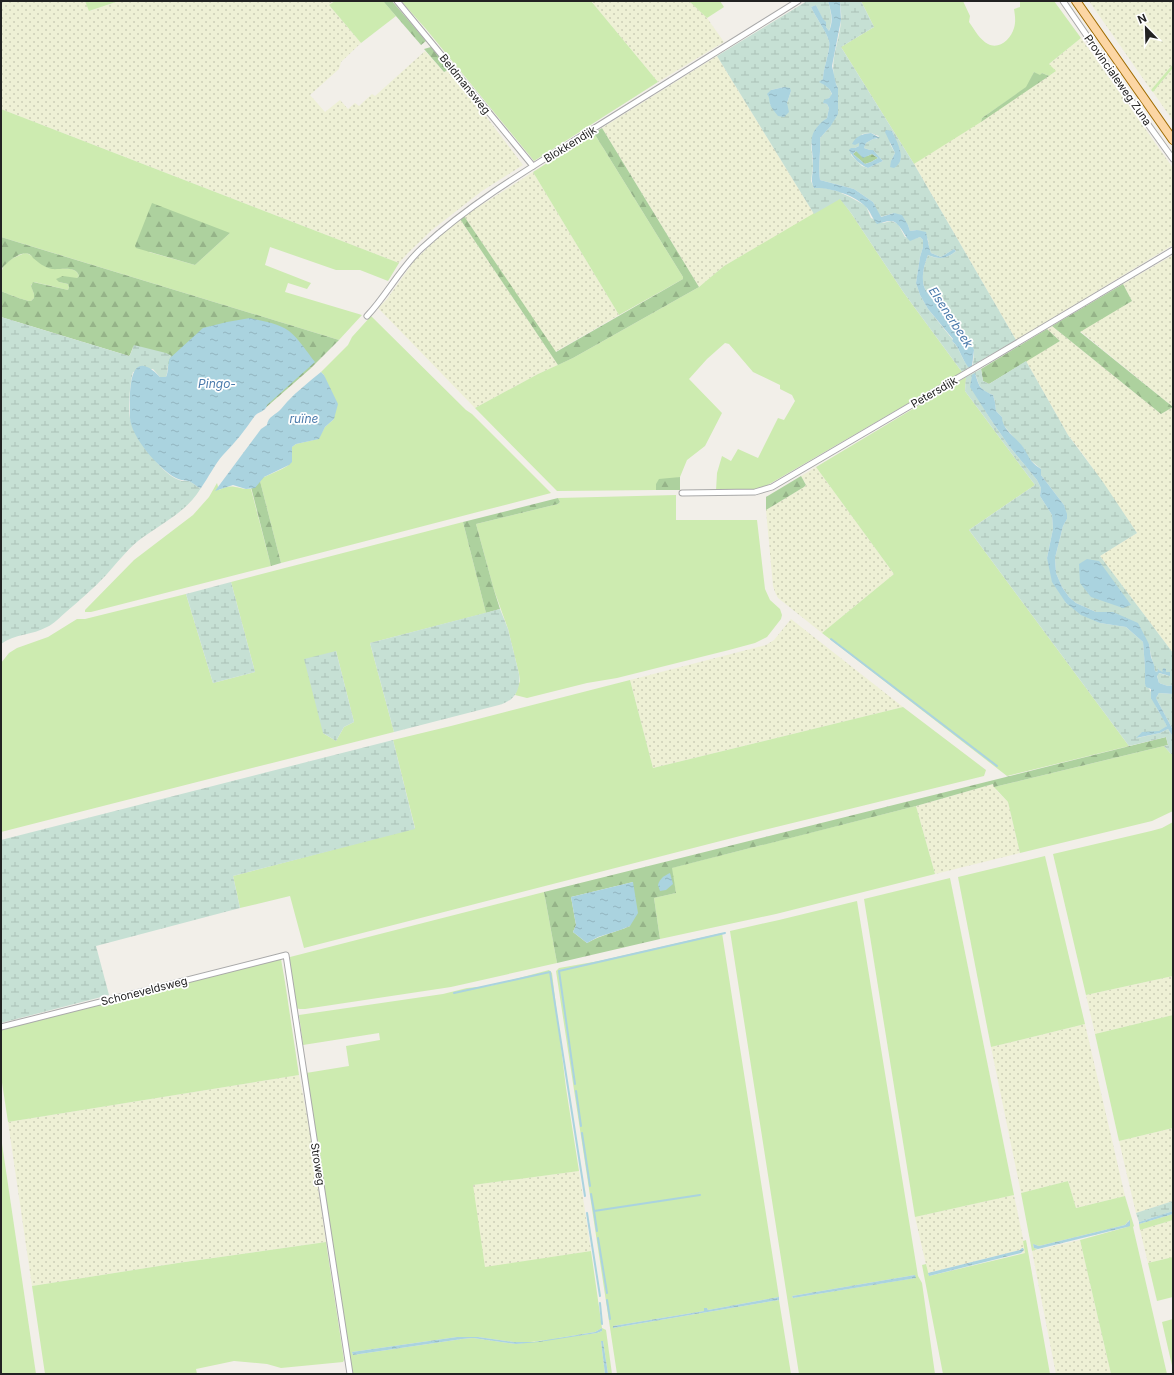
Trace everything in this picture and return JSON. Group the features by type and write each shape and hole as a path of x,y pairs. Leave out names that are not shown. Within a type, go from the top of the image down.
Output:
{"main road":[{"name":"Provincialeweg Zuna","path":"1076,1 1173,140"}],"street":[{"name":"Beldmansweg","path":"397,1 533,166"},
{"name":"Blokkendijk","path":"367,316 420,249 483,199 533,166 798,1"},
{"name":"Provincialeweg Zuna","path":"1063,1 1173,159"},
{"name":"Petersdijk","path":"682,493 755,492 772,487 990,360 1173,250"},
{"name":"Schoneveldsweg","path":"1,1027 286,955"},
{"name":"Stroweg","path":"286,955 350,1374"}],"green space":[{"path":"1,1 85,1 90,11 119,1 335,1 329,5 361,43 341,62 339,69 310,95 325,112 340,100 348,109 355,103 359,106 372,94 375,96 425,51 444,72 450,69 523,165 482,191 432,230 399,263 1,109"},
{"path":"85,1 119,1 89,11"},
{"path":"335,1 383,1 396,16 361,43 329,5"},
{"path":"383,1 392,1 426,41 421,45"},
{"path":"401,1 591,1 658,82 534,161 426,29"},
{"path":"591,1 689,1 707,18 724,42 658,82"},
{"path":"689,1 720,1 724,7 707,18"},
{"path":"807,1 828,1 831,16 829,31 816,5 811,7 829,41 829,49 823,79 820,82 828,87 832,95 823,103 827,104 829,108 827,118 818,126 811,145 813,166 811,181 814,188 824,188 846,193 841,193 866,206 871,218 883,223 891,221 898,224 905,237 914,239 920,237 923,240 916,283 920,295 928,309 953,340 952,341 969,367 962,372 904,293 851,213 840,199 814,214 717,56","holes":["784,87 791,91 787,103 770,105 771,90"]},
{"path":"840,1 861,1 874,27 841,47 914,164 1016,340 973,365 974,351 972,344 965,339 955,327 958,325 953,325 947,319 928,293 923,283 923,272 928,255 935,258 942,258 949,256 956,251 954,249 941,257 931,253 928,239 917,230 910,231 908,225 894,213 880,217 873,202 854,189 820,180 820,138 830,127 838,88 833,71 833,63 840,29","holes":["892,131 900,151 891,161 895,153 890,144","871,133 879,136 877,139 873,139 866,143 864,148 873,150 883,161 868,168 862,166 851,155 851,148 859,146 862,134"]},
{"path":"861,1 963,1 970,16 969,22 977,34 988,44 996,46 1004,42 1010,36 1015,23 1014,9 1020,7 1020,1 1054,1 1081,38 1049,64 1056,71 1049,76 1042,73 1040,76 1034,72 1027,87 982,118 981,122 914,164 841,47 874,27"},
{"path":"1089,1 1173,1 1173,64 1151,90"},
{"path":"1081,38 1173,168 1173,245 1016,340 914,164 1055,72 1048,65"},
{"path":"431,47 450,69 444,72 424,49"},
{"path":"717,56 814,214 724,266 699,287 602,128"},
{"path":"1173,64 1173,68 1153,92 1151,90"},
{"path":"1173,68 1173,121 1153,92"},
{"path":"1034,72 1040,75 1042,73 1049,76 981,122 982,118 1026,87"},
{"path":"1,109 399,263 388,281 360,270 336,270 270,247 265,265 311,283 307,289 288,283 285,292 362,315 339,340 1,237","holes":["230,233 195,265 149,252"]},
{"path":"602,128 699,287 558,365 460,219 464,216 556,352 683,279 594,133"},
{"path":"594,133 683,277 683,279 619,315 533,172"},
{"path":"856,151 867,156 872,154 878,158 865,164 853,154"},
{"path":"533,172 619,315 555,352 464,216"},
{"path":"840,198 904,293 962,372 766,486 756,489 716,491 717,473 722,456 731,461 738,449 758,458 778,418 784,420 795,401 792,395 780,389 780,385 753,372 729,344 725,343 707,359 689,379 722,413 705,446 687,460 680,477 656,484 656,490 557,491 475,408 538,374 573,358 699,287 724,266"},
{"path":"152,203 230,233 195,265 136,248 135,246"},
{"path":"460,219 558,365 538,374 475,408 378,308 387,299 414,261"},
{"path":"1,237 339,340 310,369 263,410 133,347 129,356 1,317 1,291 21,299 31,301 34,298 31,286 33,282 68,290 68,284 59,282 56,279 63,276 77,278 79,276 75,270 52,269 46,267 26,253 13,258 1,270"},
{"path":"25,253 31,255 46,267 71,269 74,270 79,276 77,278 59,282 68,284 68,290 34,282 31,285 34,298 31,301 21,299 1,291 1,276 4,266 17,256"},
{"path":"1173,255 1173,407 1080,331 1132,301 1123,284"},
{"path":"1123,284 1132,301 1080,332 1173,407 1161,414 1052,326"},
{"path":"371,316 551,493 281,563 260,481 262,478 289,465 292,447 296,444 318,439 325,427 334,419 324,375 321,372 348,345 352,337"},
{"path":"1,317 129,356 134,345 166,353 172,356 169,361 166,377 160,377 153,369 133,372 129,408 130,418 132,424 156,462 168,474 182,481 188,481 201,488 195,497 172,518 138,541 97,584 50,626 36,632 12,638 1,644"},
{"path":"1052,326 1161,414 1173,407 1173,653 1100,556 1137,533 1085,457 1068,435 1026,361 1060,341 1047,329"},
{"path":"1047,329 1060,341 989,384 983,381 981,369"},
{"path":"1026,361 1068,435 1103,482 1137,533 1100,556 1173,653 1173,685 1168,686 1159,683 1158,673 1169,676 1159,670 1159,668 1157,672 1155,671 1149,644 1113,612 1096,612 1076,603 1069,597 1062,587 1056,573 1055,558 1063,526 1067,519 1064,505 1041,475 1041,469 1028,458 1022,446 1002,423 1002,417 996,411 993,395 981,388 976,375 972,376 971,387 1009,446 1037,480 1041,488 1040,496 1052,515 1053,529 1047,558 1066,603 1100,623 1126,627 1143,642 1145,684 1150,690 1157,709 1167,726 1160,732 1142,732 1137,738 1160,733 1168,729 1173,737 1173,754 1171,754 1164,746 1168,745 1166,737 1129,746 969,530 1035,485 965,391 966,377 981,369 983,381 989,384"},
{"path":"966,377 965,391 1035,485 969,530 1129,746 1007,776 822,633 894,574 816,467"},
{"path":"816,467 894,574 822,633 778,598 775,592 773,586 766,510 804,487 806,485 801,476"},
{"path":"801,476 806,485 804,487 766,510 766,497"},
{"path":"264,477 260,481 281,563 271,566 249,479"},
{"path":"680,477 680,490 656,490 656,484 659,479"},
{"path":"217,483 219,490 232,486 251,489 271,566 91,612 85,612 85,610 134,560 193,515 209,497"},
{"path":"676,495 676,520 757,520 765,589 770,600 780,609 782,615 781,619 767,637 755,643 617,678 587,683 527,698 515,695 520,681 519,674 508,629 494,590 476,524 558,504 560,502 558,498"},
{"path":"558,498 560,502 558,504 476,524 500,609 486,613 463,522"},
{"path":"463,522 486,613 370,643 394,732 1,832 1,663 9,653 17,648 48,637 77,619 85,619 186,594 213,683 255,672 231,582","holes":["336,651 354,722 344,727 336,741 323,733"]},
{"path":"231,582 255,672 213,683 186,594"},
{"path":"500,609 508,629 519,674 518,690 512,698 509,701 499,705 394,732 370,643"},
{"path":"791,619 903,707 653,768 630,680 766,645 774,640"},
{"path":"336,651 354,722 344,727 336,741 323,733 304,659"},
{"path":"630,680 653,768 903,707 986,770 984,776 744,835 304,948 290,896 240,908 233,876 415,828 393,740"},
{"path":"1159,693 1173,694 1173,730 1156,698"},
{"path":"1166,737 1168,745 994,787 993,784 916,806 672,868 676,893 654,898 660,939 557,963 544,892","holes":["633,882 630,926 587,943 573,932 576,925 571,897"]},
{"path":"393,740 415,829 233,876 240,908 96,946 109,995 1,1023 1,840"},
{"path":"1164,746 1171,754 1173,754 1173,811 1152,821 1020,853 1008,802 994,787"},
{"path":"993,784 997,791 1008,802 1020,853 935,874 916,806"},
{"path":"916,806 935,874 776,914 660,939 654,898 676,893 671,868"},
{"path":"1173,822 1173,976 1086,995 1053,854 1151,831 1162,828"},
{"path":"1045,856 1085,1024 991,1047 958,877"},
{"path":"950,878 1014,1195 915,1217 864,899"},
{"path":"544,892 557,963 451,987 305,1009 295,1008 289,963 290,957"},
{"path":"857,901 918,1276 922,1283 935,1374 799,1374 730,931","holes":["915,1275 915,1278 793,1298 792,1296"]},
{"path":"722,933 779,1297 708,1310 707,1308 704,1308 704,1311 613,1326 613,1328 779,1300 791,1374 617,1374 556,971 559,968 599,961"},
{"path":"281,959 299,1075 8,1122 1,1076 1,1030"},
{"path":"549,970 552,973 566,1088 579,1171 473,1185 485,1267 591,1251 602,1328 606,1330 612,1374 608,1374 603,1341 601,1341 605,1374 352,1374 306,1073 349,1066 346,1046 380,1040 379,1033 303,1045 299,1015 443,994 467,988 490,986","holes":["602,1328 602,1331 597,1333 550,1339 595,1332","457,1337 478,1337 514,1342 531,1342 516,1344 473,1338 353,1355 352,1352"]},
{"path":"1173,976 1173,1015 1095,1034 1086,995"},
{"path":"1173,1015 1173,1128 1119,1141 1095,1034"},
{"path":"1085,1024 1125,1196 1076,1208 1068,1181 1021,1193 991,1047"},
{"path":"299,1075 310,1131 326,1242 32,1286 8,1122"},
{"path":"1173,1128 1173,1201 1136,1213 1119,1141"},
{"path":"1,1137 36,1374 1,1374"},
{"path":"579,1171 591,1251 485,1268 472,1185"},
{"path":"1068,1181 1076,1208 1125,1196 1134,1226 1167,1374 1111,1374 1080,1240 1127,1227 1129,1220 1125,1225 1039,1246 1033,1244 1034,1248 1038,1249 1032,1251 1021,1193"},
{"path":"1014,1195 1026,1253 1021,1253 1024,1250 1022,1248 1020,1250 928,1273 915,1217"},
{"path":"1173,1201 1173,1211 1139,1222 1136,1213"},
{"path":"1173,1214 1173,1220 1140,1230 1139,1224"},
{"path":"1173,1220 1173,1257 1148,1263 1140,1230"},
{"path":"1026,1240 1050,1374 943,1374 922,1265 926,1264 929,1276 1025,1253 1023,1241"},
{"path":"1080,1240 1111,1374 1056,1374 1032,1251"},
{"path":"326,1242 344,1360 343,1362 281,1368 267,1364 234,1361 196,1369 197,1374 45,1374 32,1286"},
{"path":"1173,1257 1173,1297 1157,1301 1148,1263"},
{"path":"1173,1319 1173,1370 1162,1322"}],"water":[{"path":"828,1 840,1 841,20 832,66 838,88 838,114 830,127 820,138 820,180 854,189 873,202 881,217 894,213 902,215 910,231 917,230 926,232 931,253 941,257 954,249 956,251 943,258 936,258 928,255 923,272 923,283 928,293 947,319 953,325 958,324 955,327 965,339 972,344 974,350 972,366 969,368 952,341 953,339 928,309 920,295 916,283 923,240 920,237 910,241 896,223 888,221 877,224 867,208 856,199 834,190 814,188 812,180 812,139 816,129 827,118 829,108 827,104 823,103 824,100 829,98 832,94 827,87 819,82 823,79 829,49 829,41 811,7 816,5 826,22 826,27 829,31 832,20"},
{"path":"784,87 790,88 791,91 787,103 789,112 784,117 778,116 773,110 767,94 771,90"},
{"path":"886,130 892,131 899,145 901,156 898,165 894,168 890,167 895,153 885,132"},
{"path":"871,133 880,138 873,139 866,143 864,148 873,150 883,161 868,168 857,161 849,150 859,146 859,143 855,145 852,144 857,137","holes":["856,151 863,158 872,154 878,158 865,164 853,154"]},
{"name":"Pingo-","path":"250,318 285,328 293,334 315,362 267,405 265,409 256,415 220,459 201,488 190,482 177,479 169,474 147,452 135,434 130,418 132,377 136,370 141,366 149,368 160,377 166,377 170,358 203,328"},
{"name":"ruïne","path":"321,372 324,375 338,404 334,419 325,427 319,439 296,444 292,447 292,462 289,465 264,477 255,488 246,489 233,485 215,491 261,429 267,425 271,418 299,390"},
{"path":"975,373 980,387 993,395 996,411 1002,417 1004,426 1023,447 1032,461 1041,469 1041,475 1064,505 1067,519 1063,526 1055,558 1056,573 1062,587 1069,597 1076,603 1096,612 1113,612 1138,623 1149,644 1155,671 1157,672 1159,668 1159,670 1163,672 1162,670 1164,668 1166,669 1166,672 1170,672 1170,676 1159,673 1157,676 1159,683 1168,686 1173,685 1173,694 1159,693 1156,698 1173,730 1173,737 1168,729 1160,733 1136,738 1142,732 1159,731 1167,726 1151,698 1151,689 1146,687 1145,684 1143,642 1126,627 1100,623 1081,615 1066,603 1052,582 1047,558 1053,529 1052,515 1040,496 1041,488 1037,480 1009,446 970,387 972,375"},
{"path":"1087,559 1099,561 1131,605 1123,608 1091,597 1080,583 1079,564"},
{"path":"670,873 673,884 666,890 660,891 658,885 660,881 664,876"},
{"path":"633,882 638,913 630,926 598,937 587,943 573,932 576,925 571,897"},
{"path":"1173,1211 1173,1214 1139,1224 1139,1222"},
{"path":"1130,1220 1130,1226 1127,1227 1038,1249 1034,1248 1033,1244 1039,1246 1125,1225"},
{"path":"1022,1248 1024,1250 1021,1253 929,1276 928,1273 1020,1250"},
{"path":"915,1275 916,1278 793,1298 792,1296"},
{"path":"779,1297 779,1300 613,1328 613,1326 704,1311 704,1308 707,1308 708,1310"},
{"path":"602,1328 602,1331 597,1333 539,1342 516,1344 473,1338 353,1355 352,1352 457,1337 478,1337 514,1342 534,1342 595,1332"},
{"path":"601,1341 603,1341 608,1374 605,1374"}],"waterway":[{"path":"831,639 997,766"},
{"path":"575,1084 559,971 725,933"},
{"path":"454,993 550,972 585,1196"},
{"path":"576,1091 581,1126"},
{"path":"582,1133 590,1186"},
{"path":"591,1194 594,1211"},
{"path":"597,1231 594,1211 700,1195"},
{"path":"587,1213 600,1296"},
{"path":"598,1238 607,1293"},
{"path":"607,1300 610,1319"},
{"path":"600,1303 602,1324"}],"water label":[{"name":"Elsenerbeek","path":"951,317"}]}
